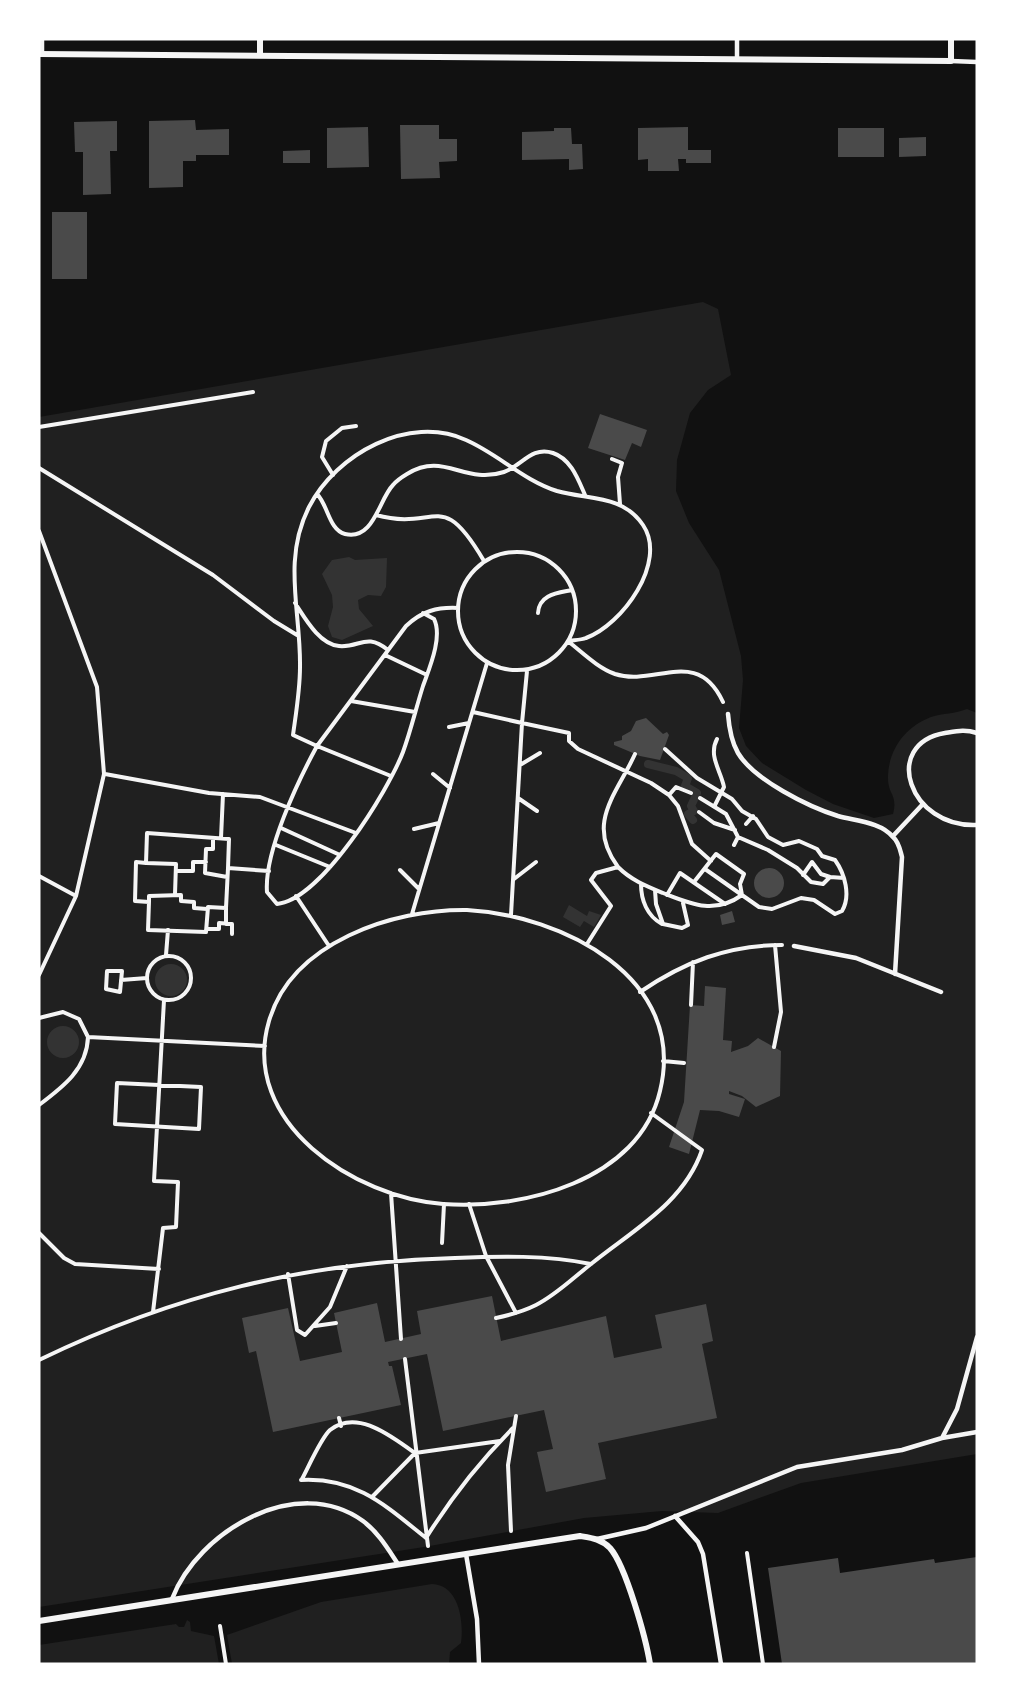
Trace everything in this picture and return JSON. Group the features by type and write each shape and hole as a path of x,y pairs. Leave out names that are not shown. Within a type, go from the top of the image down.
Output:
{"street":[{"path":"260,39 260,56"},
{"path":"40,54 951,61 951,39"},
{"path":"39,1621 554,1538 580,1536 597,1539 611,1549 638,1611 650,1664"}],"lane":[{"path":"40,54 42,39"},
{"path":"737,39 737,59"},
{"path":"951,61 977,62"},
{"path":"728,714 730,731 739,754 754,772 797,798 836,815 881,828 893,836 902,858 896,974"},
{"path":"977,734 966,729 929,735 912,756 908,778 922,805 932,813 960,826 977,825"},
{"path":"893,836 922,805"},
{"path":"794,946 856,958 941,992"},
{"path":"942,1438 954,1416 977,1337"},
{"path":"597,1539 646,1528 797,1467 902,1450 942,1438 977,1432"},
{"path":"172,1599 179,1582 206,1549 230,1528 271,1508 309,1505 327,1507 351,1514 364,1522 382,1540 398,1564"},
{"path":"675,1516 698,1542 703,1554 721,1664"},
{"path":"466,1554 477,1619 479,1664"}],"path":[{"path":"39,428 253,392"},
{"path":"333,475 323,461 326,441 342,428 356,426"},
{"path":"391,776 293,735 300,667 292,572 295,550 304,518 317,494 333,475 370,447 397,437 423,432 464,438 513,469 557,490 605,498 620,504 642,524 648,536 651,546 648,568 638,588 618,615 592,635 568,641"},
{"path":"317,494 327,506 334,525 345,534 358,533 376,515 393,484 417,468 430,464 441,465 472,476 484,476 513,469 532,454 547,452 555,453 571,467 585,496"},
{"path":"612,459 622,463 618,477 620,504"},
{"path":"39,468 213,575 274,621 298,635"},
{"path":"376,515 390,519 448,517 464,529 484,561"},
{"path":"39,531 97,687 104,774 76,896 39,975"},
{"path":"506,552 526,552 544,558 560,569 573,590 576,604 575,623 568,641 556,656 543,665 527,671 502,669 487,663 475,654 464,638 458,608 462,587 484,561 506,552"},
{"path":"538,613 540,602 546,597 573,590"},
{"path":"295,603 316,631 334,645 345,646 361,641 375,642 388,650"},
{"path":"423,613 430,615 437,624 427,675 402,754 391,776 371,814 330,867 296,896 282,903 273,901 267,892 269,871 276,845 288,807 317,746 406,626 423,613 440,607 458,608"},
{"path":"568,641 615,674 639,675 671,670 693,672 714,687 728,714"},
{"path":"385,655 427,675"},
{"path":"411,915 487,663"},
{"path":"511,915 527,671"},
{"path":"350,700 415,712"},
{"path":"473,712 569,733 569,741 575,747 651,783 669,795 678,806 692,844 711,861"},
{"path":"449,728 469,722"},
{"path":"715,805 724,784 717,769 714,745 718,737 730,731"},
{"path":"665,748 697,778 722,792 742,811 753,816 763,832 773,840 783,845 799,841 815,848 822,856 835,860 844,878 846,903 842,912 835,914 809,899 796,899 768,909 751,904 705,869"},
{"path":"520,765 540,753"},
{"path":"635,754 627,773 611,796 603,826 605,848 618,867 641,884 683,903 699,907 725,904 742,895"},
{"path":"104,774 223,794 260,797 356,833"},
{"path":"433,774 450,788"},
{"path":"669,795 676,787 691,793"},
{"path":"221,838 223,794"},
{"path":"518,798 537,811"},
{"path":"700,798 715,805 728,816 738,837 768,850 817,884 823,884 830,877"},
{"path":"699,812 714,823 735,830"},
{"path":"746,824 753,816"},
{"path":"414,829 439,823"},
{"path":"281,828 340,855"},
{"path":"146,863 147,833 229,839 226,924"},
{"path":"734,845 738,837"},
{"path":"213,838 213,849 206,849 205,873 227,877"},
{"path":"768,850 773,840"},
{"path":"276,845 330,867"},
{"path":"694,882 716,854 744,874 740,885 742,895"},
{"path":"149,902 135,901 136,862 176,864 175,894"},
{"path":"176,871 193,871 193,862 206,862"},
{"path":"514,879 536,862"},
{"path":"803,875 812,862 821,874 844,878"},
{"path":"587,944 611,906 591,880 596,873 618,867"},
{"path":"228,868 269,871"},
{"path":"400,870 419,889"},
{"path":"667,895 680,873 725,904"},
{"path":"817,884 821,874"},
{"path":"39,876 76,896"},
{"path":"641,884 646,908 651,916 663,924 682,928 688,925 683,903"},
{"path":"655,890 656,904 663,924"},
{"path":"226,908 194,908 194,902 181,901 181,895 175,894 168,894 168,897 149,896 148,930 206,932 207,929 219,930 219,923 232,924 232,934"},
{"path":"296,896 329,946"},
{"path":"207,909 207,929"},
{"path":"454,910 511,915 554,928 587,944 614,963 640,992 659,1029 663,1061 661,1091 651,1113 625,1149 583,1179 534,1198 507,1203 444,1204 391,1193 350,1176 322,1158 299,1136 284,1115 273,1092 268,1074 265,1046 268,1023 278,1000 302,970 329,946 369,926 411,915 454,910"},
{"path":"166,955 168,930"},
{"path":"640,992 675,969 725,951 775,945 794,946"},
{"path":"774,1047 781,1012 775,945"},
{"path":"166,955 180,958 192,975 189,989 184,995 164,1000 150,989 147,978 151,965 166,955"},
{"path":"691,1005 693,962"},
{"path":"107,971 122,971 121,980 120,992 106,988 107,971"},
{"path":"121,980 147,978"},
{"path":"153,1312 163,1228 176,1227 178,1182 154,1181 164,1000"},
{"path":"39,1018 63,1012 79,1019 88,1037 87,1052 76,1074 39,1105"},
{"path":"88,1037 265,1046"},
{"path":"663,1061 684,1063"},
{"path":"117,1083 160,1085 201,1087 199,1128 115,1124 117,1083"},
{"path":"496,1318 537,1305 669,1202 695,1170 702,1150 651,1113"},
{"path":"391,1193 401,1339"},
{"path":"442,1243 444,1204"},
{"path":"469,1204 486,1257 516,1313"},
{"path":"39,1233 64,1258 75,1264 159,1269"},
{"path":"39,1360 153,1312 256,1281 288,1274 394,1260 486,1257 574,1261 591,1264"},
{"path":"288,1274 297,1329 305,1335 330,1307 347,1266"},
{"path":"314,1326 336,1323"},
{"path":"405,1359 415,1453 429,1546"},
{"path":"511,1531 507,1485 516,1416"},
{"path":"339,1418 340,1426"},
{"path":"415,1453 375,1426 358,1423 340,1426 329,1431 301,1480 316,1479 373,1496 426,1538"},
{"path":"426,1538 449,1501 513,1428"},
{"path":"373,1496 415,1453 501,1440"},
{"path":"747,1553 763,1664"},
{"path":"220,1626 226,1664"}],"shaded area":[{"path":"703,302 718,309 731,375 708,390 690,413 677,460 676,491 689,523 719,570 741,656 743,680 739,728 746,746 762,763 806,790 833,804 874,818 893,814 894,798 888,784 889,768 895,749 906,733 931,717 967,709 977,713 977,1454 801,1483 718,1513 662,1511 584,1518 424,1547 39,1607 39,417"},
{"path":"349,557 355,560 387,558 386,587 381,596 368,595 358,600 359,609 373,626 342,640 332,637 328,626 333,607 332,595 322,574 332,560"},
{"path":"569,905 587,916 589,911 601,915 594,927 584,921 580,927 563,917"},
{"path":"171,964 182,969 187,980 182,991 171,996 160,991 155,980 160,969"},
{"path":"63,1026 75,1030 79,1042 75,1054 63,1058 51,1054 47,1042 51,1030"},
{"path":"432,1584 441,1586 454,1597 460,1615 461,1643 450,1652 449,1664 232,1664 227,1635 321,1602"},
{"path":"187,1620 190,1622 191,1631 214,1636 219,1664 39,1664 39,1645 176,1624 184,1627"}],"building":[{"path":"195,120 196,130 229,129 229,155 196,155 196,161 183,161 183,187 149,188 149,121"},
{"path":"117,121 117,151 110,151 111,194 83,195 83,152 75,152 74,122"},
{"path":"400,125 439,125 439,139 457,139 457,161 439,162 440,178 401,179"},
{"path":"368,127 369,167 327,168 327,128"},
{"path":"688,127 688,150 711,150 711,163 686,163 686,159 678,159 679,171 648,171 648,159 638,160 638,128"},
{"path":"554,128 571,128 572,144 582,144 583,169 569,170 569,159 522,160 522,132 554,131"},
{"path":"838,128 884,128 884,157 838,157"},
{"path":"926,137 926,156 899,157 899,138"},
{"path":"310,150 310,163 283,163 283,151"},
{"path":"52,212 87,212 87,279 52,279"},
{"path":"600,414 647,430 641,447 632,443 625,460 588,448"},
{"path":"646,718 663,734 667,732 669,735 660,760 640,756 614,745 614,742 622,740 622,736 631,731 636,721"},
{"path":"769,868 780,872 784,883 780,894 769,898 758,894 754,883 758,872"},
{"path":"732,911 735,922 722,925 720,915"},
{"path":"705,986 726,988 723,1040 732,1041 731,1052 748,1046 758,1038 781,1051 780,1096 756,1107 742,1096 729,1091 729,1094 745,1099 739,1117 719,1111 700,1110 689,1154 669,1147 684,1102 690,1005 704,1006"},
{"path":"492,1296 501,1341 606,1316 614,1358 662,1348 655,1315 706,1304 713,1341 702,1344 717,1418 598,1443 606,1479 546,1492 537,1452 553,1449 544,1410 443,1431 427,1354 388,1362 389,1366 392,1366 401,1405 273,1432 256,1351 249,1353 242,1318 288,1308 300,1361 342,1352 334,1313 377,1303 385,1342 421,1334 417,1311"},
{"path":"977,1557 977,1664 782,1664 768,1568 838,1558 840,1573 934,1559 935,1563"}],"waterway":[{"path":"648,764 676,771 688,778 685,786 697,793 691,806 694,811 688,814 693,820"}]}
